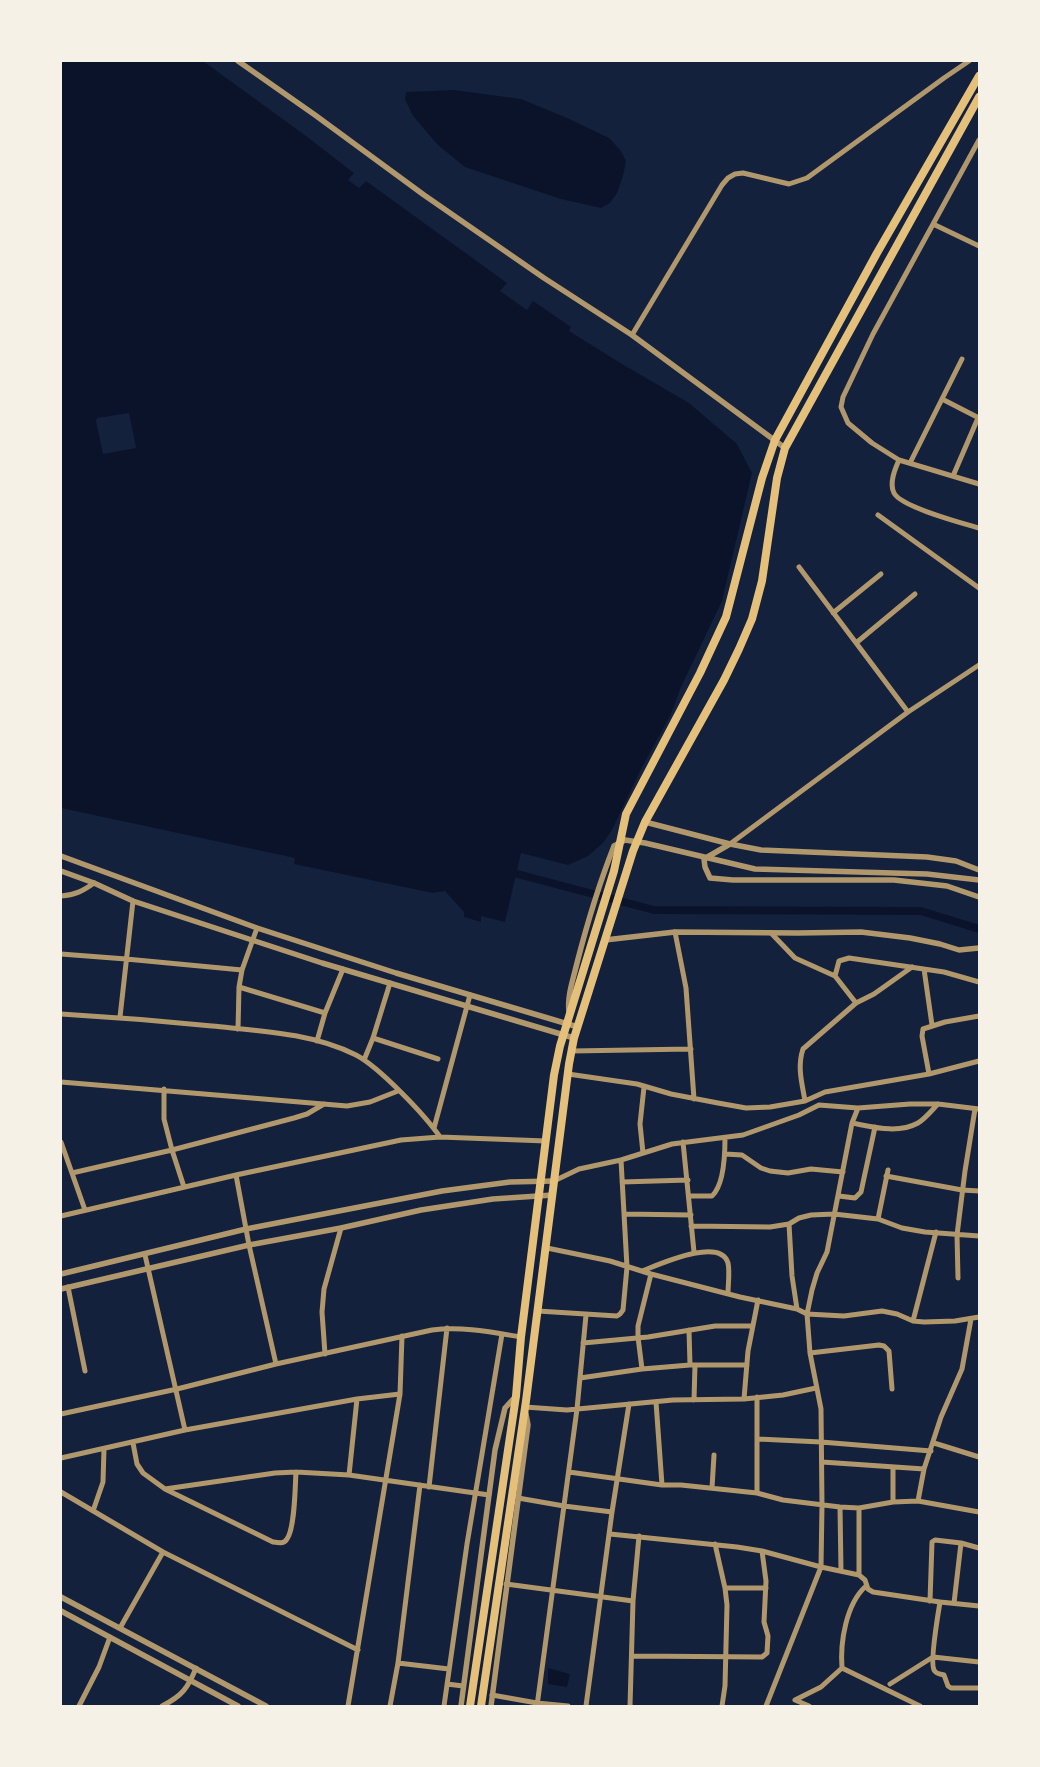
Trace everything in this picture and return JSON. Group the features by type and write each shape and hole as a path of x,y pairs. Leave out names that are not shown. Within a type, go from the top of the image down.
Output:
{"main road":[{"path":"470,1706 516,1396 520,1337 554,1075 566,1024 614,871 626,814 700,673 726,617 762,478 776,440 877,253 979,76"},
{"path":"481,1706 525,1408 574,1038 626,872 645,822 724,680 740,649 752,619 762,581 777,478 785,448 979,97"}],"street":[{"path":"238,61 424,195 544,278 632,335 785,448"},
{"path":"632,335 695,226 728,178 735,174 743,173 789,184 807,178 970,61"},
{"path":"979,140 977,149 933,224 873,334 842,397 841,407 848,423 872,443 900,460 979,484"},
{"path":"933,224 979,246"},
{"path":"910,463 962,359"},
{"path":"942,399 978,418 953,476"},
{"path":"900,460 892,482 894,494 902,501 922,510 979,528"},
{"path":"878,515 979,588"},
{"path":"799,567 908,712"},
{"path":"833,613 881,574"},
{"path":"856,643 915,594"},
{"path":"979,665 908,712 730,844 704,859 710,878 733,880 894,880 947,886 979,897"},
{"path":"645,822 761,850 927,857 956,861 979,870"},
{"path":"569,1014 568,999 583,939 614,846 625,840 755,869 928,874 979,880"},
{"path":"61,856 256,928 578,1027"},
{"path":"61,871 94,883 133,901 252,940 574,1038"},
{"path":"61,896 81,892 94,883"},
{"path":"120,1017 133,901"},
{"path":"238,1029 239,987 242,970 256,928"},
{"path":"674,932 686,988 694,1099"},
{"path":"605,940 674,932 860,932 910,938 959,950 979,948"},
{"path":"771,933 795,958 835,976 856,1003"},
{"path":"61,954 126,958 242,970"},
{"path":"835,976 839,961 843,958 849,958 924,968 979,982"},
{"path":"805,1101 800,1072 800,1059 803,1049 856,1003 874,994 912,966"},
{"path":"924,968 932,1025"},
{"path":"317,1041 325,1013 343,969"},
{"path":"364,1060 390,983"},
{"path":"239,987 325,1013"},
{"path":"434,1128 470,995"},
{"path":"61,1014 120,1017 285,1034 342,1049 374,1066 434,1128 440,1137"},
{"path":"929,1074 922,1031 925,1027 979,1016"},
{"path":"373,1038 438,1059"},
{"path":"572,1051 691,1049"},
{"path":"568,1074 619,1081 694,1099 746,1108 770,1108 805,1101 825,1092 929,1074 979,1061"},
{"path":"61,1082 357,1106 398,1091"},
{"path":"643,1153 640,1124 644,1087"},
{"path":"164,1089 164,1119 184,1187"},
{"path":"816,1095 819,1105"},
{"path":"72,1174 307,1114 324,1104"},
{"path":"852,1122 875,1127 898,1128 919,1122 938,1104"},
{"path":"61,1274 246,1230 442,1191 510,1182 554,1181 579,1169 621,1160 683,1142 743,1135 799,1115 819,1105 858,1108 938,1104 977,1109 962,1190 957,1235 958,1278"},
{"path":"766,1706 821,1568 821,1409 810,1353 808,1314 814,1281 827,1252 852,1122 858,1108"},
{"path":"839,1196 855,1198 861,1192 875,1127"},
{"path":"61,1216 236,1175 401,1140 440,1137 546,1141"},
{"path":"689,1196 712,1196 716,1192 719,1186 725,1154 726,1138"},
{"path":"61,1142 86,1210"},
{"path":"683,1142 694,1252"},
{"path":"725,1154 742,1155 761,1168 770,1171 788,1173 820,1169 843,1172"},
{"path":"538,1310 617,1316 623,1310 627,1267 621,1160"},
{"path":"878,1219 888,1170"},
{"path":"236,1175 249,1245 276,1364"},
{"path":"886,1176 979,1192"},
{"path":"622,1182 688,1180"},
{"path":"61,1289 249,1245 341,1228 421,1210 493,1199 553,1194"},
{"path":"624,1214 691,1215"},
{"path":"691,1226 770,1227 790,1224 799,1218 811,1215 834,1214 878,1219 902,1228 979,1236"},
{"path":"790,1224 792,1276 797,1309"},
{"path":"326,1354 322,1312 324,1289 341,1228"},
{"path":"912,1321 936,1232"},
{"path":"547,1248 728,1294 797,1309 808,1314 844,1316 882,1311 897,1314 912,1321 955,1321 979,1317"},
{"path":"642,1271 694,1252 717,1253 723,1255 727,1261 728,1294"},
{"path":"145,1255 185,1430"},
{"path":"642,1368 638,1326 652,1274"},
{"path":"68,1287 85,1371"},
{"path":"744,1399 752,1326 758,1300"},
{"path":"537,1704 554,1591 577,1409 586,1315"},
{"path":"918,1501 924,1469 941,1417 962,1368 971,1319"},
{"path":"583,1343 715,1326 752,1326"},
{"path":"61,1414 177,1390 276,1364 447,1328 520,1337"},
{"path":"429,1486 447,1328"},
{"path":"690,1330 694,1400"},
{"path":"444,1706 475,1494 502,1334"},
{"path":"348,1706 400,1394 402,1336"},
{"path":"810,1353 879,1344 884,1346 889,1351 892,1389"},
{"path":"580,1378 642,1368 692,1365 747,1365"},
{"path":"490,1706 528,1425 525,1408 555,1410 656,1402 744,1399 783,1395 816,1388"},
{"path":"61,1458 185,1430 400,1394"},
{"path":"461,1706 495,1450 505,1408 516,1396"},
{"path":"757,1397 758,1493"},
{"path":"349,1475 357,1400"},
{"path":"656,1402 662,1485"},
{"path":"586,1706 602,1598 612,1512 629,1404"},
{"path":"758,1439 931,1451"},
{"path":"133,1443 137,1464 143,1472 165,1489 273,1542 281,1543 287,1539 292,1527 296,1472"},
{"path":"934,1443 979,1458"},
{"path":"93,1511 103,1482 104,1449"},
{"path":"712,1488 714,1455"},
{"path":"822,1462 924,1469"},
{"path":"893,1467 893,1502"},
{"path":"165,1489 275,1473 296,1472 349,1475 489,1495"},
{"path":"569,1472 662,1485 681,1485 758,1493 783,1500 840,1507 859,1508 893,1502 918,1501 979,1512"},
{"path":"390,1706 398,1663 420,1485"},
{"path":"61,1492 163,1552 358,1650"},
{"path":"518,1498 612,1512"},
{"path":"840,1507 841,1571"},
{"path":"859,1508 859,1575"},
{"path":"610,1534 737,1546 821,1568 859,1575 865,1580 866,1586 873,1592 979,1606"},
{"path":"630,1706 633,1601 638,1536"},
{"path":"930,1601 932,1542 935,1540 961,1543 979,1548"},
{"path":"954,1603 961,1543"},
{"path":"715,1544 726,1588 727,1605 725,1686 722,1706"},
{"path":"632,1656 762,1658 767,1653 768,1636 764,1613 766,1588 762,1551"},
{"path":"120,1628 163,1552"},
{"path":"506,1584 633,1601"},
{"path":"842,1668 840,1652 842,1636 857,1596 866,1586"},
{"path":"726,1588 766,1588"},
{"path":"61,1597 266,1706"},
{"path":"940,1602 933,1657 934,1670 946,1677 948,1686 979,1688"},
{"path":"61,1611 238,1706"},
{"path":"79,1706 99,1667 110,1637"},
{"path":"890,1684 933,1657 979,1662"},
{"path":"398,1663 449,1669"},
{"path":"162,1706 185,1690 196,1668"},
{"path":"809,1706 795,1700 821,1687 842,1668"},
{"path":"842,1668 920,1706"},
{"path":"447,1684 463,1686"},
{"path":"492,1695 537,1704 568,1706"}],"water":[{"path":"61,61 203,61 354,173 348,180 359,188 366,181 507,283 500,291 527,310 533,301 571,327 569,331 689,403 737,444 752,473 722,601 681,687 670,716 641,769 612,830 603,843 588,856 568,865 521,853 505,922 481,916 481,922 464,917 464,912 445,891 433,893 294,864 295,858 61,808","holes":["129,413 136,448 103,454 97,418"]},
{"path":"454,90 521,99 609,138 621,151 626,161 617,193 610,203 601,208 561,199 465,167 438,145 413,116 405,99 406,92"},
{"path":"548,1668 570,1674 567,1687 548,1684"}],"waterway":[{"path":"506,871 654,910 921,911 979,929"}]}
